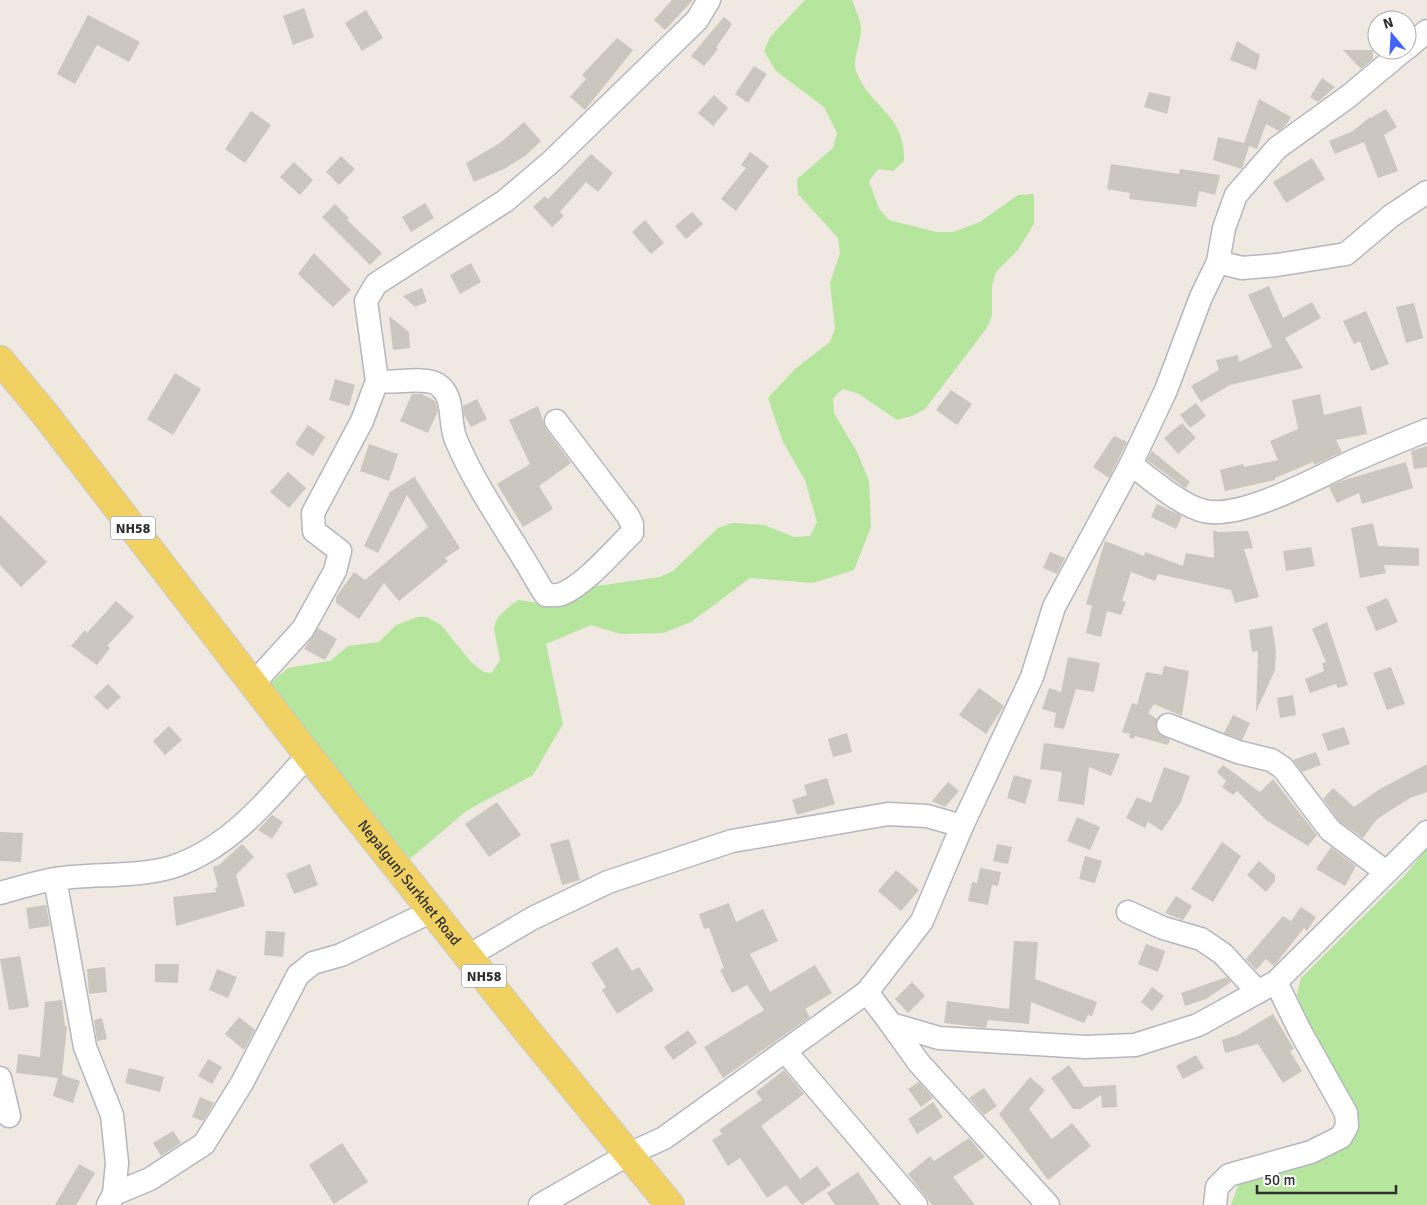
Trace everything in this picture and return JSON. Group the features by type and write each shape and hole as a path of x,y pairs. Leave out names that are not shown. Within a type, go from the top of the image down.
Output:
{"main road":[{"name":"NH58","path":"0,360 46,414 304,750"},
{"name":"Nepalgunj Surkhet Road","path":"304,750 670,1205"}],"street":[{"path":"258,690 302,629 334,571 340,551 314,531 313,513 362,421 377,381 366,300 376,284 505,201 545,167 697,20 709,0"},
{"path":"1417,40 1427,31"},
{"path":"540,1205 629,1154 664,1138 867,992 922,922 962,826 1032,677 1054,607 1131,464 1166,390 1201,298 1218,262 1224,228 1236,195 1277,148 1349,96 1393,60"},
{"path":"1218,262 1242,268 1277,265 1346,254 1391,216 1427,192"},
{"path":"377,381 390,383 404,381 435,383 442,388 449,399 454,437 481,490 541,588 546,595 555,596 562,594 578,583 608,558 632,533 632,524 628,516 556,421"},
{"path":"1131,464 1166,491 1203,511 1217,513 1249,506 1284,493 1427,430"},
{"path":"1168,725 1238,752 1272,760 1283,768 1330,830 1386,872"},
{"path":"0,893 55,879 124,875 172,867 208,850 251,818 304,750"},
{"path":"468,956 533,918 608,882 732,841 888,814 927,816 962,826"},
{"path":"891,1024 939,1038 1085,1047 1135,1045 1198,1025 1267,987 1427,832"},
{"path":"55,879 85,1047 112,1115 117,1163 111,1200"},
{"path":"111,1200 204,1144 242,1083 298,975 313,963 341,955 432,911"},
{"path":"1128,912 1163,928 1201,939 1267,987 1300,1031 1346,1113 1347,1126 1341,1137 1311,1152 1229,1175 1217,1187 1215,1205"},
{"path":"867,992 919,1063 1048,1205"},
{"path":"785,1051 916,1205"},
{"path":"0,1078 9,1116"}],"green space":[{"path":"805,0 852,0 858,14 861,29 855,62 856,71 869,94 893,121 903,145 904,161 893,171 878,169 869,181 879,209 889,220 937,232 953,232 980,222 1018,195 1034,194 1034,224 1017,251 996,272 992,286 992,316 986,329 925,409 912,416 897,420 859,394 843,389 833,398 834,413 857,452 869,481 871,527 854,570 813,583 750,578 691,622 663,633 621,634 591,625 546,644 563,724 533,775 466,811 410,859 265,688 288,668 330,661 348,646 379,642 396,625 418,617 427,617 441,625 472,663 484,672 492,673 500,660 495,625 501,614 518,600 555,605 576,592 597,586 660,577 673,571 718,528 732,523 764,525 794,537 810,536 817,522 805,480 783,442 768,398 795,369 830,342 835,328 830,283 840,253 838,238 798,194 797,179 833,148 837,133 824,107 776,71 764,51 770,37"},
{"path":"1427,848 1427,1205 1231,1205 1238,1186 1259,1176 1343,1149 1359,1127 1310,1030 1297,995 1301,978 1406,874"}],"building":[{"path":"672,0 693,0 665,30 654,20"},
{"path":"304,8 314,37 293,45 283,16"},
{"path":"366,10 383,38 362,51 345,23"},
{"path":"88,15 140,42 129,62 97,45 75,84 57,74"},
{"path":"724,17 732,24 716,48 718,49 704,66 691,56"},
{"path":"617,38 633,50 585,110 570,97 586,79 582,75"},
{"path":"1237,41 1260,55 1256,70 1230,60"},
{"path":"1343,50 1367,50 1367,60 1372,60 1361,69"},
{"path":"754,66 767,74 748,103 735,94"},
{"path":"1322,78 1335,87 1318,102 1310,97"},
{"path":"1149,92 1171,97 1167,114 1144,107"},
{"path":"714,95 728,108 713,126 698,113"},
{"path":"1259,99 1291,117 1286,125 1279,131 1266,124 1257,149 1249,146 1242,169 1213,160 1218,137 1244,143"},
{"path":"1386,109 1397,127 1384,135 1398,171 1378,178 1364,142 1335,154 1329,141 1353,131 1370,117"},
{"path":"251,111 271,125 245,163 225,149"},
{"path":"524,122 541,141 525,156 506,168 474,182 466,163 500,143"},
{"path":"750,152 769,166 736,211 721,199 746,168 741,165"},
{"path":"591,154 613,173 598,192 586,182 560,212 564,216 552,227 533,207 545,196 548,199"},
{"path":"341,156 355,169 339,185 326,172"},
{"path":"1312,158 1325,179 1286,203 1273,182"},
{"path":"294,162 313,180 300,195 280,177"},
{"path":"1111,164 1179,174 1180,169 1220,175 1215,195 1199,191 1196,207 1129,199 1130,193 1107,189"},
{"path":"425,203 434,218 411,232 402,217"},
{"path":"335,204 349,218 347,220 382,253 370,265 322,217"},
{"path":"692,212 703,224 686,239 675,226"},
{"path":"645,220 664,243 651,254 632,232"},
{"path":"314,253 351,290 333,307 298,274"},
{"path":"471,263 481,282 460,294 450,275"},
{"path":"1269,286 1283,318 1312,302 1321,318 1285,338 1303,368 1230,385 1201,402 1191,386 1219,370 1216,360 1238,355 1239,362 1272,347 1248,295"},
{"path":"422,288 427,302 415,307 403,296"},
{"path":"1414,303 1423,338 1406,343 1396,307"},
{"path":"1366,311 1389,364 1371,371 1360,341 1354,344 1343,321"},
{"path":"389,316 409,332 410,348 393,350"},
{"path":"175,373 201,389 173,435 147,419"},
{"path":"335,379 355,385 349,406 329,400"},
{"path":"951,390 972,404 957,425 936,410"},
{"path":"412,394 422,394 435,401 438,411 428,433 400,421"},
{"path":"1320,394 1324,415 1361,406 1367,434 1336,440 1342,452 1314,465 1313,462 1275,478 1275,480 1225,491 1220,470 1243,464 1244,467 1278,460 1270,441 1298,429 1292,400"},
{"path":"477,399 487,419 471,427 464,415 463,406"},
{"path":"1196,403 1206,416 1190,428 1180,415"},
{"path":"538,406 546,429 571,463 539,486 553,509 523,527 497,484 530,464 509,420"},
{"path":"1182,423 1196,438 1178,454 1164,438"},
{"path":"308,425 325,437 313,456 295,444"},
{"path":"1114,436 1127,442 1109,478 1093,467"},
{"path":"369,444 398,454 389,481 360,471"},
{"path":"1427,446 1427,467 1414,469 1411,451"},
{"path":"1152,451 1190,482 1185,488 1147,460"},
{"path":"1406,462 1413,488 1362,504 1359,493 1337,503 1329,487 1344,480"},
{"path":"288,472 306,488 289,508 270,492"},
{"path":"416,476 415,478 460,548 445,558 448,561 399,601 384,583 359,619 336,603 336,597 354,572 365,580 428,527 407,495 378,553 364,546 390,492"},
{"path":"1157,504 1182,516 1176,529 1151,517"},
{"path":"0,515 47,562 21,587 0,565"},
{"path":"1373,523 1378,546 1419,548 1419,566 1384,565 1386,573 1360,578 1351,528"},
{"path":"1213,530 1218,532 1248,531 1253,548 1244,549 1259,597 1235,603 1231,590 1158,574 1155,581 1131,572 1122,601 1126,602 1121,615 1107,611 1101,637 1086,633 1092,606 1086,604 1105,541 1144,556 1145,552 1183,566 1186,553 1214,558"},
{"path":"1311,547 1315,566 1286,571 1283,551"},
{"path":"1050,552 1065,558 1057,574 1043,568"},
{"path":"1387,598 1398,622 1376,631 1366,607"},
{"path":"116,601 134,617 107,646 110,648 97,665 71,646 85,630 87,633"},
{"path":"1327,622 1348,685 1338,688 1336,684 1310,693 1305,679 1324,671 1322,663 1326,662 1312,629"},
{"path":"1272,626 1276,651 1275,670 1256,712 1258,651 1252,652 1249,630"},
{"path":"318,628 337,639 325,660 304,649"},
{"path":"1068,657 1100,663 1094,692 1076,689 1064,729 1054,727 1056,713 1042,709 1049,688 1061,692"},
{"path":"1164,666 1189,671 1182,716 1154,704 1148,713 1157,719 1155,727 1158,733 1170,740 1168,745 1135,736 1133,739 1129,737 1130,734 1122,732 1132,703 1137,705 1146,672 1162,675"},
{"path":"1391,667 1405,704 1387,710 1373,673"},
{"path":"108,684 121,697 107,710 94,697"},
{"path":"979,688 1004,706 986,734 959,715"},
{"path":"1293,695 1296,715 1280,718 1277,698"},
{"path":"1233,715 1250,723 1242,740 1224,733"},
{"path":"169,726 182,740 165,755 153,741"},
{"path":"1344,727 1350,744 1328,751 1322,734"},
{"path":"847,733 852,752 833,757 828,739"},
{"path":"1044,743 1120,754 1111,776 1089,767 1084,805 1058,801 1062,772 1040,769"},
{"path":"1316,752 1321,765 1302,772 1293,760"},
{"path":"1427,764 1427,792 1410,798 1377,819 1363,838 1339,821 1323,799 1333,788 1354,807 1380,789"},
{"path":"1223,765 1260,792 1273,779 1317,835 1308,846 1266,820 1237,791 1233,795 1222,787 1226,781 1217,772"},
{"path":"1164,767 1190,776 1181,802 1162,831 1148,822 1145,828 1126,818 1137,797 1151,803"},
{"path":"1014,775 1032,780 1025,804 1007,798"},
{"path":"827,778 835,804 797,815 792,800 807,795 804,785"},
{"path":"948,782 959,791 945,807 932,801"},
{"path":"497,802 521,835 489,857 465,824"},
{"path":"272,815 283,822 272,839 258,830"},
{"path":"1077,817 1100,827 1090,850 1067,841"},
{"path":"0,832 23,833 21,862 0,861"},
{"path":"569,839 580,880 562,885 550,844"},
{"path":"1222,842 1241,856 1213,902 1191,889"},
{"path":"242,844 254,857 236,875 245,906 176,926 173,897 216,892 215,888 218,887 213,867 219,865"},
{"path":"997,844 1012,847 1008,864 993,861"},
{"path":"1331,847 1356,866 1345,886 1316,869"},
{"path":"1085,856 1102,861 1095,883 1079,879"},
{"path":"1259,861 1275,875 1275,881 1266,892 1247,875"},
{"path":"310,864 318,885 294,894 286,874"},
{"path":"980,868 1001,872 998,886 992,885 988,905 968,901 972,882 977,883"},
{"path":"896,870 919,890 901,911 878,891"},
{"path":"1176,896 1192,906 1183,920 1165,913"},
{"path":"729,903 736,922 763,909 778,941 750,954 770,992 815,965 832,993 805,1009 810,1017 723,1078 704,1047 764,1010 747,985 732,993 720,970 724,968 709,928 704,929 699,914"},
{"path":"46,905 50,926 29,929 26,908"},
{"path":"1301,907 1316,917 1307,931 1304,928 1274,966 1266,959 1256,970 1246,959 1283,916 1291,921"},
{"path":"266,931 285,932 283,957 264,955"},
{"path":"1014,941 1038,942 1035,979 1097,1002 1092,1016 1088,1015 1084,1023 1031,1002 1029,1024 988,1020 986,1028 944,1023 947,1001 1009,1009"},
{"path":"1146,944 1165,951 1158,972 1138,964"},
{"path":"617,947 632,971 639,967 654,990 617,1014 602,990 606,987 591,963"},
{"path":"20,956 29,1007 9,1010 0,959"},
{"path":"155,964 179,964 178,983 155,982"},
{"path":"105,967 107,992 89,994 87,969"},
{"path":"217,969 237,977 228,998 209,990"},
{"path":"1227,977 1231,982 1206,999 1185,1006 1181,993"},
{"path":"912,982 925,996 908,1013 895,999"},
{"path":"1152,987 1164,996 1152,1011 1141,1002"},
{"path":"62,1000 65,1026 67,1026 62,1075 80,1081 73,1103 53,1096 58,1078 16,1073 18,1054 40,1057 45,1002"},
{"path":"1273,1014 1294,1049 1290,1051 1302,1071 1283,1083 1258,1044 1225,1053 1222,1040 1238,1035"},
{"path":"239,1017 255,1030 244,1050 225,1034"},
{"path":"102,1018 107,1039 97,1041 94,1020"},
{"path":"688,1030 697,1043 673,1060 664,1047"},
{"path":"1196,1055 1204,1068 1183,1079 1176,1066"},
{"path":"208,1059 222,1067 212,1084 198,1076"},
{"path":"1069,1065 1084,1087 1116,1085 1117,1107 1102,1108 1101,1095 1080,1109 1073,1109 1051,1078"},
{"path":"129,1068 164,1077 160,1092 125,1083"},
{"path":"784,1070 804,1094 761,1126 800,1179 817,1166 831,1185 802,1205 786,1185 767,1198 740,1158 728,1166 712,1140 722,1134 719,1130 762,1100 756,1092"},
{"path":"1030,1077 1045,1090 1029,1109 1052,1139 1072,1123 1091,1146 1048,1180 999,1114"},
{"path":"919,1082 933,1098 921,1107 908,1089"},
{"path":"984,1088 997,1106 984,1115 969,1098"},
{"path":"200,1097 214,1103 203,1121 192,1117"},
{"path":"933,1102 943,1117 917,1134 908,1119"},
{"path":"173,1131 181,1143 161,1156 153,1143"},
{"path":"969,1138 985,1157 953,1177 975,1205 932,1205 908,1174 930,1156 934,1161"},
{"path":"342,1143 368,1182 334,1204 309,1165"},
{"path":"79,1164 95,1173 76,1205 55,1205"},
{"path":"858,1172 880,1205 835,1205 827,1193"}]}
